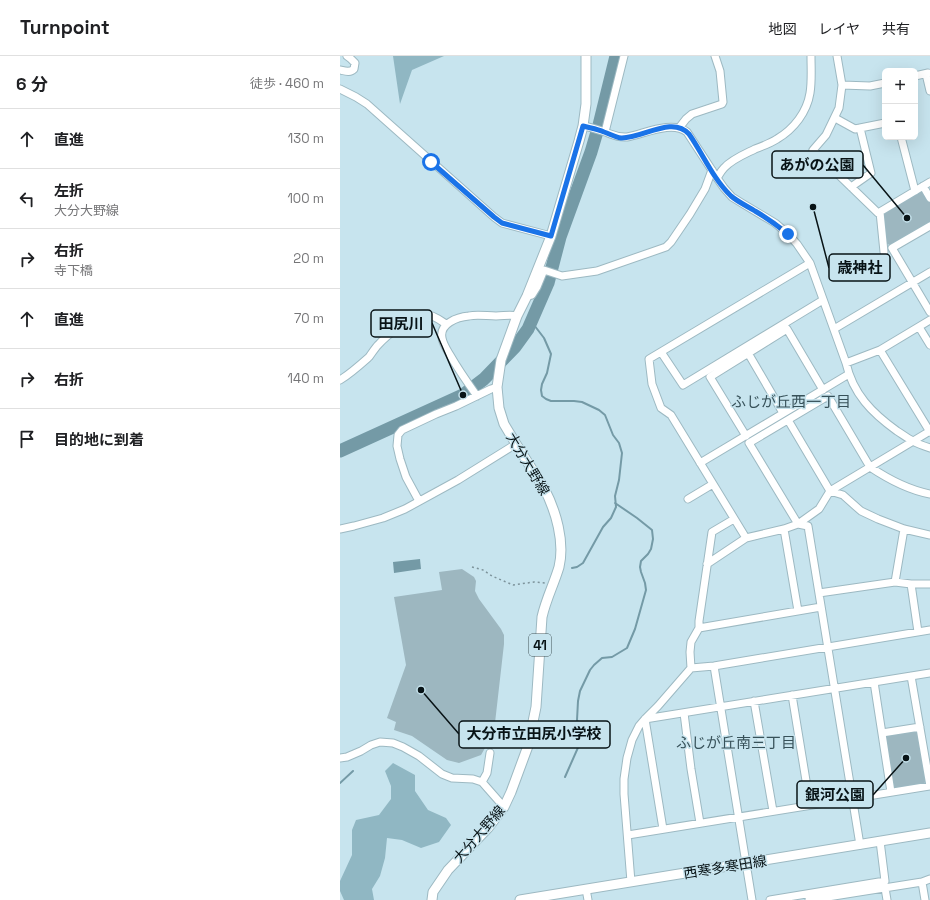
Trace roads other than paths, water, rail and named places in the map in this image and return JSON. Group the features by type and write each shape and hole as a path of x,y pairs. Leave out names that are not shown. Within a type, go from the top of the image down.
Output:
{"main road":[{"name":"大分大野線","path":"432,900 433,892 448,870 488,828 504,807 512,792 531,736 536,707 542,617 544,606 559,568 561,551 559,533 550,501 544,488 504,424 499,408 497,387 501,360 551,236 587,127 586,56"},
{"name":"西寒多寒田線","path":"520,900 930,833"}],"street":[{"path":"340,70 350,71 355,68 355,63 347,56"},
{"path":"604,132 624,56"},
{"path":"680,128 686,119 692,114 719,105 723,102 720,71 715,56"},
{"path":"717,178 733,161 777,140 795,124 801,115 810,94 811,56"},
{"path":"837,56 842,85 839,108 826,135 813,150 878,213 880,212"},
{"path":"918,75 928,73 930,91"},
{"path":"842,85 870,86 882,84"},
{"path":"340,89 367,104 502,223 551,236"},
{"path":"835,118 855,129 882,124"},
{"path":"587,127 612,136 624,138 662,128 673,127 685,130 724,188 732,197 775,223 797,244 810,263 849,374 857,392 883,421 913,442 930,448"},
{"path":"851,186 871,173 860,128"},
{"path":"902,140 915,191"},
{"path":"527,296 532,295 535,291 544,270 560,276 597,271 666,247 698,203 707,185 712,170"},
{"path":"880,212 930,182"},
{"path":"923,186 930,198"},
{"path":"880,212 884,252"},
{"path":"930,226 892,248 930,312"},
{"path":"746,538 671,415 661,408 652,384 649,358 810,263"},
{"path":"834,329 930,272"},
{"path":"661,352 683,385 823,300"},
{"path":"340,380 370,355 388,335 419,314 426,314 446,324"},
{"path":"477,396 443,344 441,337 442,329 446,324 456,319 469,316 500,316 512,314 518,316"},
{"path":"846,363 880,350 930,320"},
{"path":"919,327 930,345"},
{"path":"746,436 710,377 787,329 823,390"},
{"path":"707,564 746,538 798,524 819,509 830,492 930,432 880,350"},
{"path":"748,353 783,413"},
{"path":"700,463 849,374"},
{"path":"419,501 406,477 400,459 397,446 398,435 402,430 497,387"},
{"path":"860,845 808,526 798,524 749,443 828,396 870,467 878,473 904,486 930,494"},
{"path":"788,420 830,492 842,495 861,510 878,519 904,529 930,536"},
{"path":"340,529 383,518 405,509 458,480 516,444"},
{"path":"688,499 713,484"},
{"path":"691,668 690,652 692,642 699,628 712,532 734,519"},
{"path":"784,529 798,611"},
{"path":"895,582 904,529"},
{"path":"819,593 895,582 930,584"},
{"path":"911,584 918,632"},
{"path":"699,628 821,607"},
{"path":"631,882 624,779 627,758 632,740 639,726 691,668 714,666 828,648 930,630"},
{"path":"714,666 752,900"},
{"path":"645,719 930,673"},
{"path":"628,835 930,786 911,676"},
{"path":"874,682 891,792"},
{"path":"792,695 810,805"},
{"path":"754,701 773,811"},
{"path":"684,713 700,823"},
{"path":"645,719 662,829"},
{"path":"882,733 920,727"},
{"path":"340,758 347,757 380,742 393,743 418,756 442,774 452,778 474,779 482,782 504,807"},
{"path":"482,782 487,773 490,753"},
{"path":"770,900 886,881 880,841"},
{"path":"811,900 849,897 930,879"},
{"path":"922,882 925,900"},
{"path":"885,888 887,900"},
{"path":"586,889 588,900"}],"waterway":[{"path":"340,451 463,395 484,379 515,347 528,329 548,283 560,237 591,152 616,56"},
{"path":"531,321 544,338 551,354 547,373 542,384 542,396 551,401 582,402 599,410 605,415 613,435 619,443 622,453 619,480 615,496 616,507 611,518 603,527 583,563 572,568"},
{"path":"565,777 584,734 577,720 580,691 594,665 602,658 612,657 627,648 635,629 646,590 640,567 641,561 651,549 653,539 652,530 615,503"},
{"path":"340,783 353,771"}],"place":[{"name":"歳神社","path":"813,207"},
{"name":"あがの公園","path":"907,218"},
{"name":"田尻川","path":"463,395"},
{"name":"大分市立田尻小学校","path":"421,690"},
{"name":"銀河公園","path":"906,758"}],"district":[{"name":"ふじが丘西一丁目","path":"791,402"},
{"name":"ふじが丘南三丁目","path":"736,743"}]}
